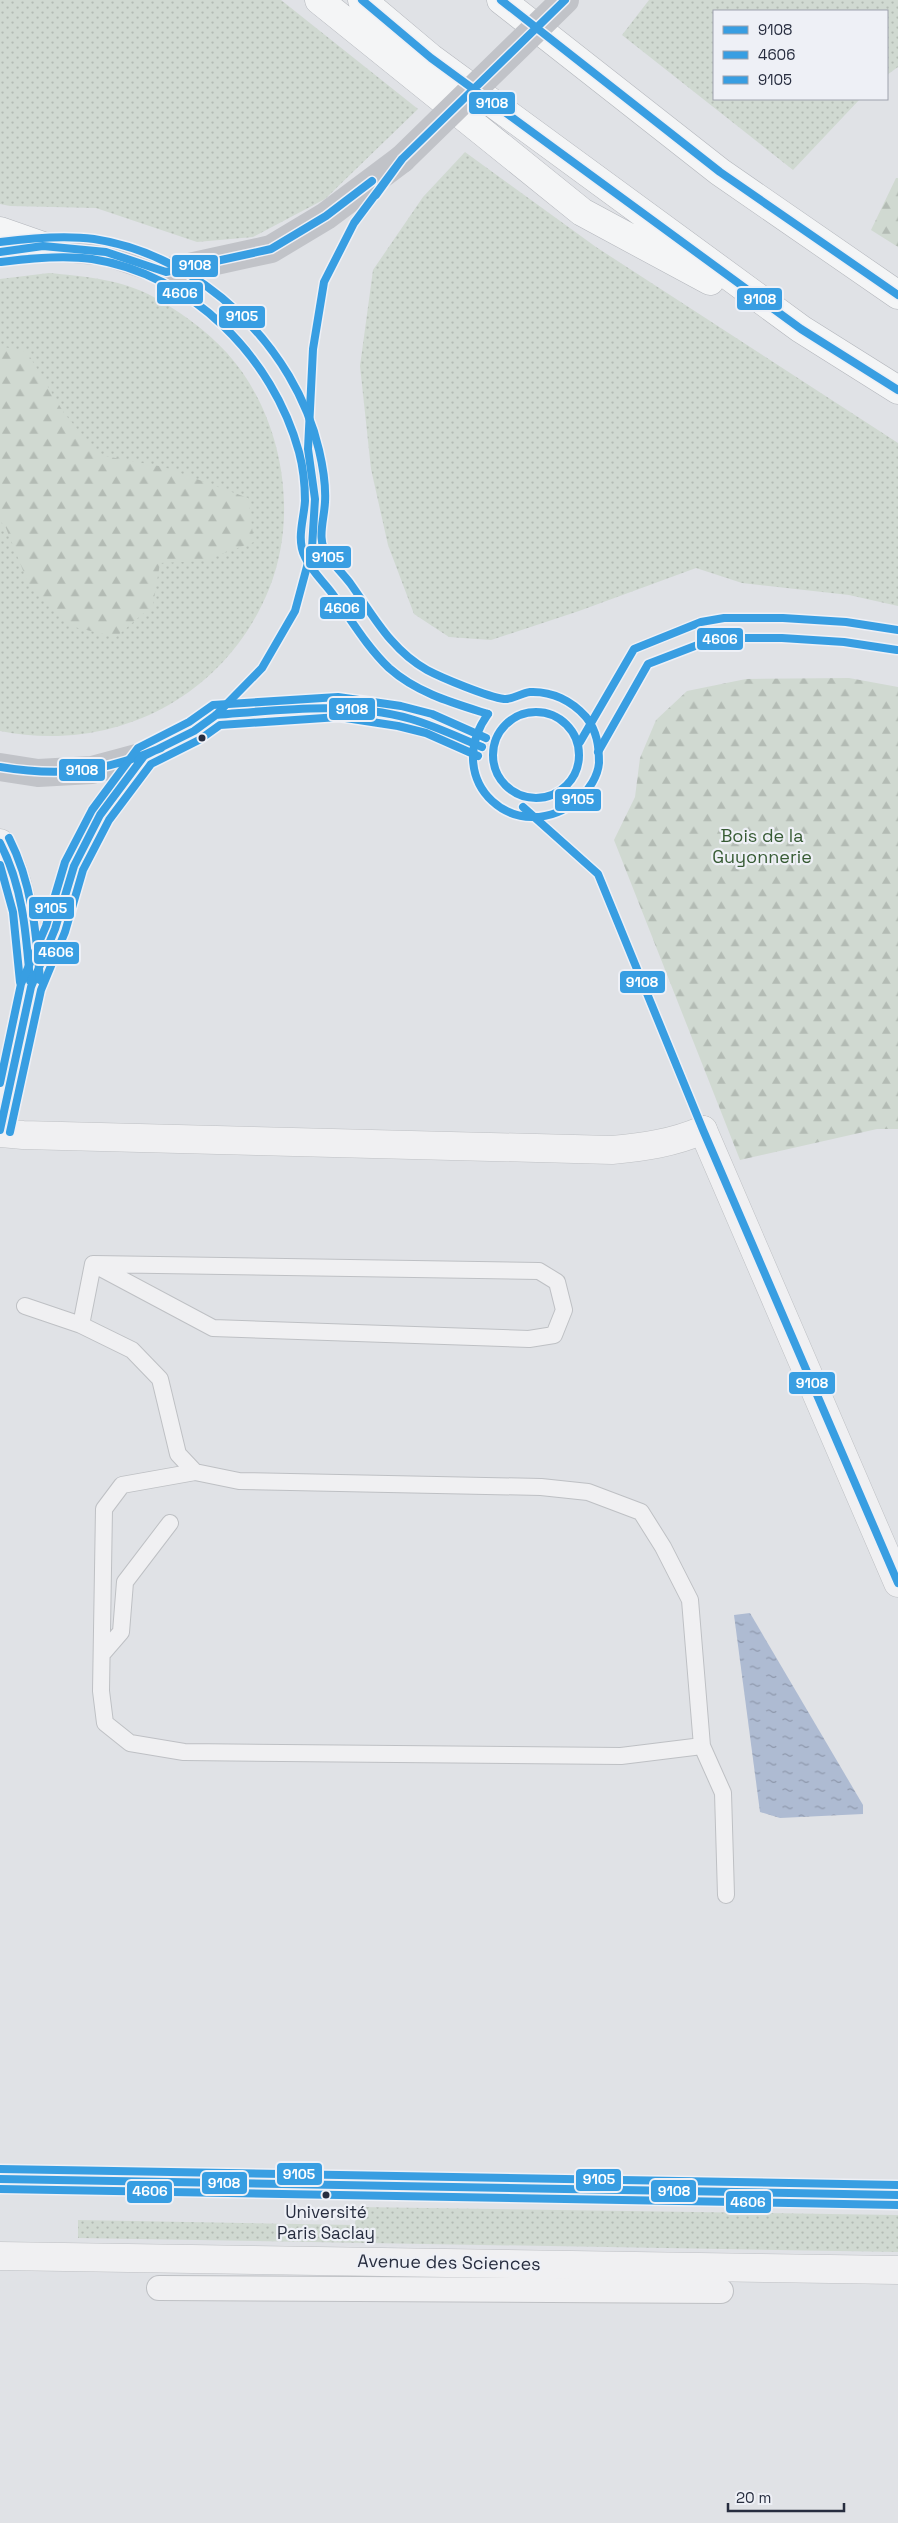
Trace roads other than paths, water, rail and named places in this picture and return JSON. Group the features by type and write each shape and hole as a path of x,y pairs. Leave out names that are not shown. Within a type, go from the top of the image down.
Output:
{"highway":[{"path":"319,0 582,212 801,329 898,390"},
{"path":"362,0 431,58 801,329"},
{"path":"500,0 720,172 898,295"},
{"path":"0,231 43,246"}],"main road":[{"path":"0,252 43,246 106,252 166,272 272,249 326,216 402,159 565,0"},
{"path":"0,767 38,773 92,770 144,756"}],"street":[{"path":"144,756 100,814 82,846 55,929 31,987 0,1131 23,1135 612,1150 651,1146 682,1139 703,1130 898,1583"},
{"path":"0,843 12,870 25,915 31,987"},
{"name":"Avenue des Sciences","path":"0,2256 898,2270"},
{"path":"159,2288 721,2291"}],"lane":[{"path":"93,1264 539,1272 557,1282 564,1310 554,1335 529,1339 213,1328 93,1264"},
{"path":"81,1325 93,1264"},
{"path":"25,1306 81,1325 132,1350 160,1379 178,1454 195,1472"},
{"path":"702,1746 621,1756 184,1752 130,1743 105,1723 101,1691 104,1509 122,1485 195,1472 239,1481 541,1487 588,1492 641,1512 663,1547 690,1600 702,1746 723,1793 726,1895"},
{"path":"102,1654 121,1632 125,1582 170,1523"},
{"path":"0,2179 898,2195"}],"water":[{"path":"750,1613 863,1805 863,1814 780,1818 760,1812 734,1615"}],"place":[{"name":"Université Paris Saclay","path":"326,2195"}],"park label":[{"name":"Bois de la Guyonnerie","path":"762,845"}]}
